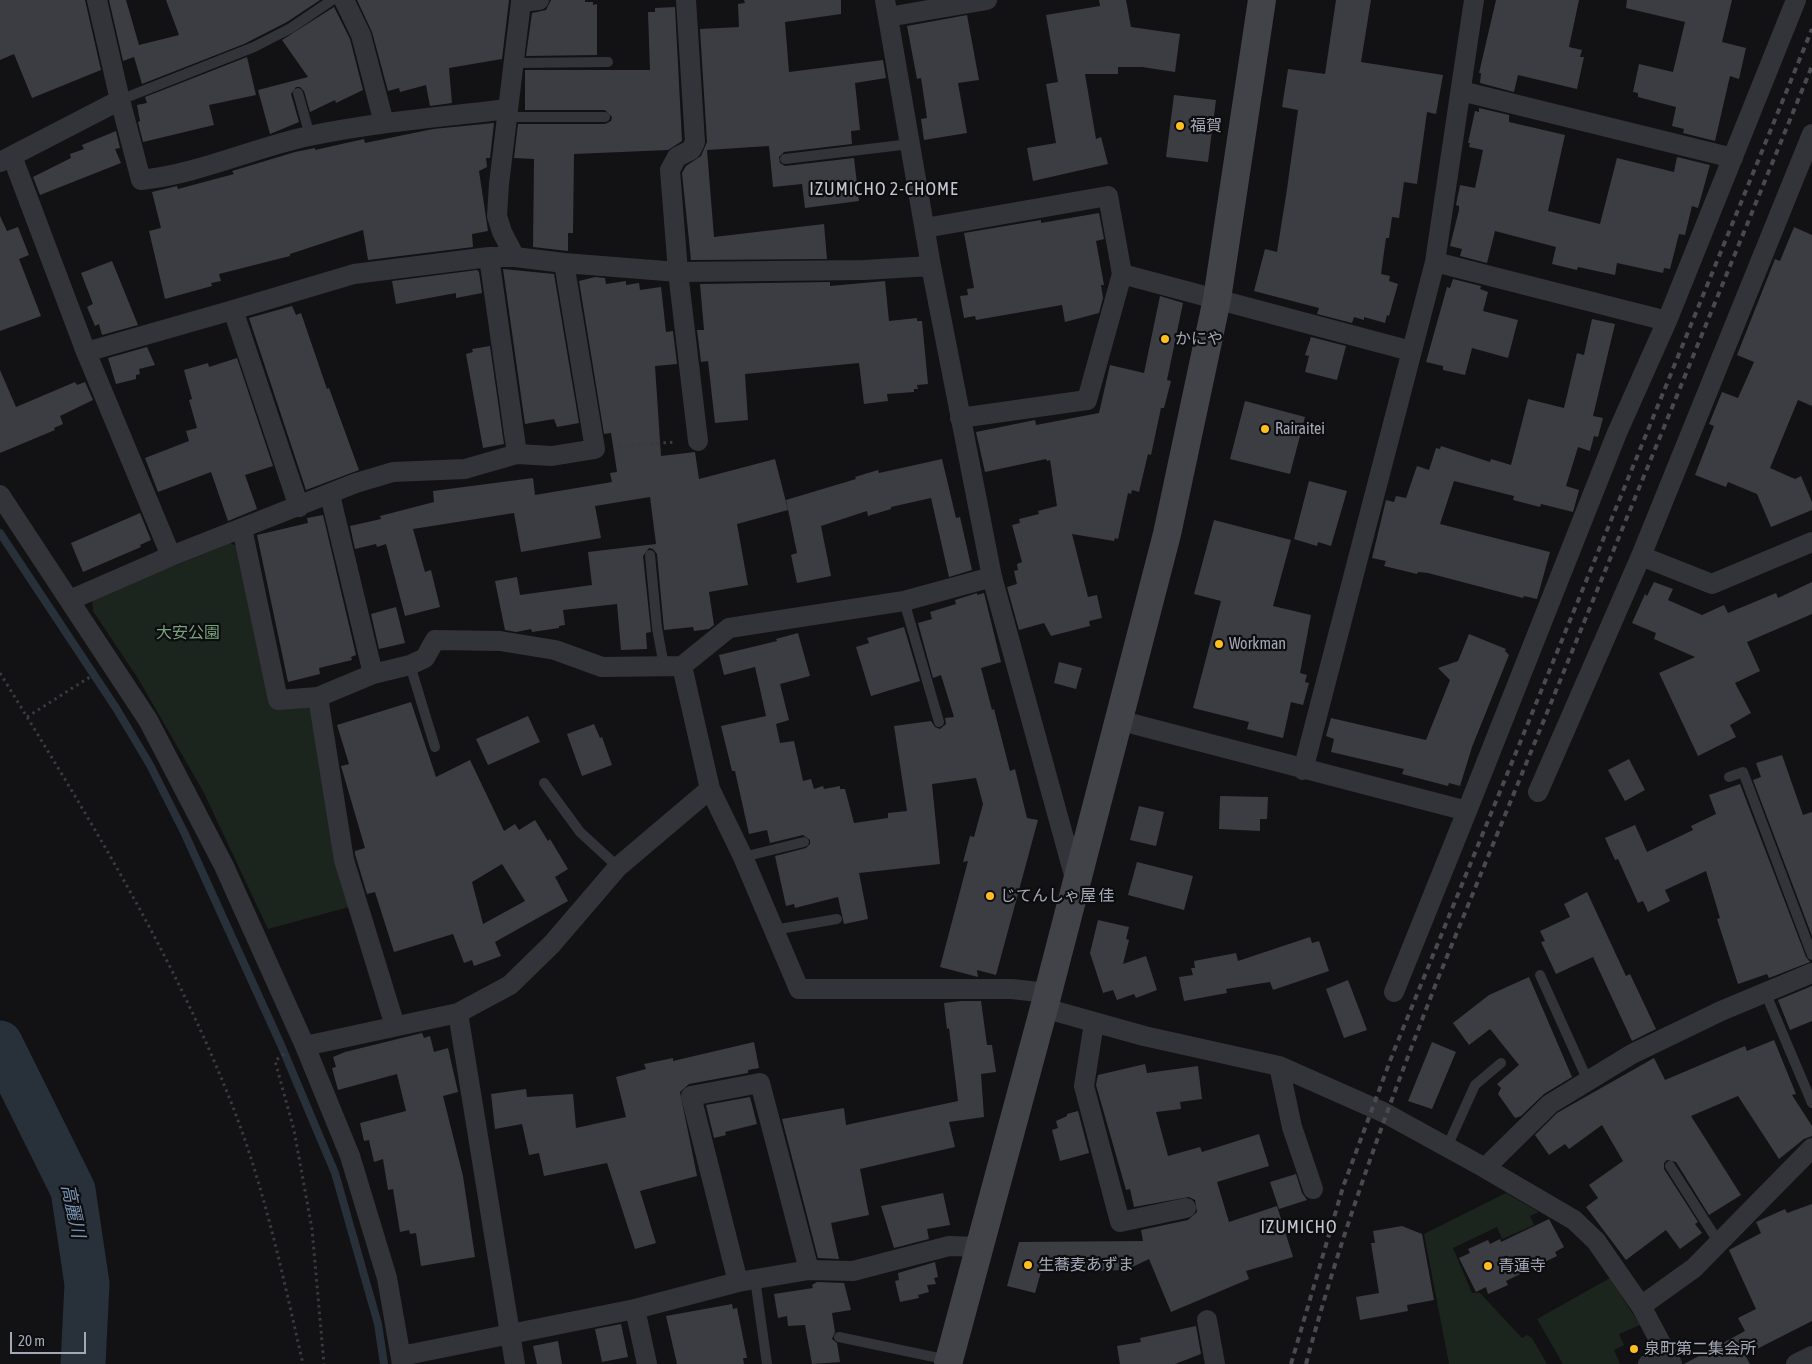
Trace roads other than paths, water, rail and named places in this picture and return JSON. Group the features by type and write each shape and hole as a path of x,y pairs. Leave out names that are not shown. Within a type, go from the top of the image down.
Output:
{"street":[{"path":"97,0 141,180 167,177 310,136 384,123 508,113"},
{"path":"344,0 362,36 384,123"},
{"path":"686,0 695,142 691,150 677,157 670,170 678,272 698,441"},
{"path":"987,0 886,8 931,266 992,576 1077,884"},
{"path":"948,1362 1077,884 1167,534 1217,299 1262,0"},
{"path":"1303,770 1435,262 1474,0"},
{"path":"1394,992 1614,442 1667,321 1796,0"},
{"path":"515,256 502,232 497,216 514,62 527,1"},
{"path":"1461,91 1733,158"},
{"path":"120,100 6,159 171,556"},
{"path":"1538,792 1641,556 1812,134"},
{"path":"925,228 1108,196 1122,274 1087,400 960,418"},
{"path":"86,352 354,274 489,257 515,256 564,263 678,272 801,272 931,266"},
{"path":"489,257 518,454"},
{"path":"1435,262 1667,321"},
{"path":"70,600 171,556 330,495 356,483 393,472 465,469 518,454 552,456 595,449 564,263"},
{"path":"1122,274 1411,351"},
{"path":"233,310 299,507"},
{"path":"0,494 126,684 181,780 224,866 305,1046 350,1156 387,1278 402,1360 510,1334 635,1309 746,1281 809,1270 853,1271 949,1246 980,1247"},
{"path":"330,495 373,674"},
{"path":"242,528 278,700 318,697 373,674 410,665 424,658 435,640 509,643 555,650 602,667 673,666 729,628 904,601 992,576"},
{"path":"1641,556 1712,584 1812,542"},
{"path":"673,666 710,789 743,857 799,989 1012,989 1045,1000 1094,1023 1279,1066 1385,1113 1447,1146 1574,1220 1596,1241 1642,1306 1670,1361 1648,1364"},
{"path":"318,697 344,860 394,1026"},
{"path":"1118,720 1303,770 1467,811"},
{"path":"305,1046 458,1013 510,985 552,944 618,867 710,789"},
{"path":"1485,1168 1550,1104 1632,1054 1765,992 1812,973"},
{"path":"458,1013 515,1364"},
{"path":"1094,1023 1084,1086 1120,1222 1186,1208"},
{"path":"1279,1066 1292,1127 1313,1189"},
{"path":"746,1281 691,1096 760,1083 809,1270"},
{"path":"1642,1306 1694,1268 1812,1148"},
{"path":"635,1309 647,1364"},
{"path":"1207,1320 1216,1364"},
{"path":"1796,1364 1812,1356"}],"lane":[{"path":"120,100 254,47 291,28 332,0"},
{"path":"514,62 608,62"},
{"path":"298,93 310,136"},
{"path":"508,113 605,117"},
{"path":"785,159 910,144"},
{"path":"650,555 657,628 673,666"},
{"path":"904,601 939,722"},
{"path":"410,665 435,748"},
{"path":"1729,777 1743,772 1812,955"},
{"path":"544,784 580,832 618,867"},
{"path":"743,857 804,842"},
{"path":"774,930 837,918"},
{"path":"1540,975 1588,1081"},
{"path":"1765,992 1812,1103"},
{"path":"1447,1146 1474,1085 1501,1063"},
{"path":"1670,1166 1719,1243"},
{"path":"746,1281 767,1364"},
{"path":"839,1337 948,1362"}],"waterway":[{"path":"0,533 116,708 150,765 184,832 281,1045 335,1173 378,1324 384,1364"},
{"name":"高麗川","path":"0,1043 73,1190 87,1284 83,1364"}],"railway":[{"path":"1291,1364 1343,1187 1393,1053 1812,29"},
{"path":"1306,1364 1334,1267 1366,1171 1437,981 1812,66"}],"place":[{"name":"福賀","path":"1180,126"},
{"name":"かにや","path":"1165,339"},
{"name":"Rairaitei","path":"1265,429"},
{"name":"Workman","path":"1219,644"},
{"name":"じてんしゃ屋 佳","path":"990,896"},
{"name":"生蕎麦あずま","path":"1028,1265"},
{"name":"青蓮寺","path":"1488,1266"},
{"name":"泉町第二集会所","path":"1634,1349"}],"district":[{"name":"IZUMICHO 2-CHOME","path":"884,189"},
{"name":"IZUMICHO","path":"1299,1227"}],"park label":[{"name":"大安公園","path":"188,633"}]}
